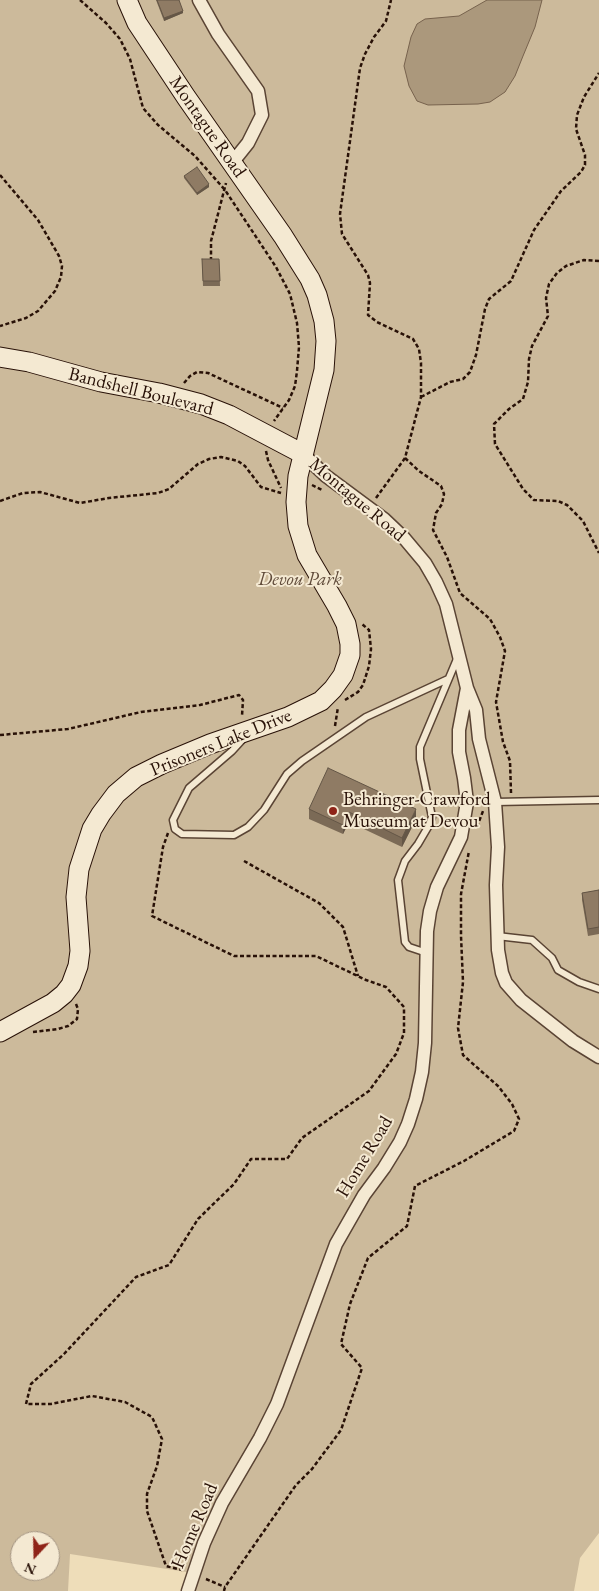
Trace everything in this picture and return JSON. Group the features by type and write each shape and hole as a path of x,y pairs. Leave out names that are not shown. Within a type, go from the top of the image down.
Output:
{"street":[{"name":"Montague Road","path":"127,0 137,23 186,98 283,236 310,279 317,296 324,321 326,341 324,370 304,454 326,476 366,505 404,538 425,563 446,604 467,688 476,710 479,739 490,790 495,802 498,847 496,885 498,950 506,983 528,1006 573,1041 599,1058"},
{"path":"199,0 218,34 258,91 262,115 248,143 232,163"},
{"name":"Bandshell Boulevard","path":"0,356 101,382 159,393 201,404 229,415 304,454"},
{"name":"Prisoners Lake Drive","path":"0,1032 53,1003 71,985 78,966 80,951 76,897 79,868 92,829 116,794 136,777 162,764 233,743 253,729 288,717 321,700 343,675 350,655 346,624 307,555 298,526 296,492 304,454"},
{"name":"Home Road","path":"188,1591 204,1543 222,1503 260,1438 277,1404 336,1244 364,1195 396,1149 408,1124 422,1072 425,1044 427,931 430,911 437,887 461,837 467,802 459,752 459,730 467,688"}],"lane":[{"path":"427,953 409,947 405,942 398,880 405,861 418,844 432,817 420,759 420,747 448,678 454,669 459,653"},
{"path":"233,743 189,788 173,820 175,828 182,834 234,835 248,827 264,810 287,774 302,761 366,717 448,678"},
{"path":"495,802 599,800"},
{"path":"498,936 532,940 552,958 558,970 579,982 599,989"}],"path":[{"path":"80,0 106,23 120,39 130,59 143,108 158,125 195,156 225,190 276,267 290,294 297,323 298,347 295,386 289,400 270,426"},
{"path":"366,505 379,496 405,458 422,397 419,349 413,339 377,322 368,315 370,283 368,275 342,234 340,214 360,68 374,36 386,21 391,0"},
{"path":"422,397 450,382 463,379 470,372 476,355 485,309 489,299 511,281 534,230 561,191 581,172 585,165 585,155 576,129 577,115 584,97 599,73"},
{"path":"211,264 211,240 232,163"},
{"path":"0,175 38,220 59,256 62,266 61,277 55,291 38,311 26,318 0,326"},
{"path":"599,260 584,260 566,266 556,273 549,284 546,298 548,316 532,346 529,359 528,382 523,398 494,424 494,434 495,444 523,489 534,500 558,501 567,505 583,521 599,553"},
{"path":"0,501 23,494 40,492 80,503 158,493 173,486 198,464 209,459 221,458 238,461 245,466 261,487 283,494 268,460 265,446"},
{"path":"405,458 419,471 441,486 444,494 442,504 436,513 433,530 447,558 460,593 490,619 505,651 496,702 503,742 510,761 512,784 510,802"},
{"path":"0,735 68,729 141,712 200,705 239,695 243,700 244,708 233,743"},
{"path":"336,722 339,700"},
{"path":"476,828 482,812 495,802"},
{"path":"173,820 163,847 152,916 234,956 316,956 386,986 404,1007 404,1033 396,1054 368,1092 302,1138 287,1159 251,1159 234,1184 198,1219 168,1265 136,1277 64,1354 30,1384 26,1404 51,1404 92,1396 125,1402 152,1416 162,1439 157,1466 147,1494 147,1510 166,1566 194,1573 225,1589 296,1485 312,1469 341,1430 362,1368 341,1344 350,1304 368,1258 407,1226 415,1186 464,1161 514,1130 519,1119 512,1104 498,1086 463,1055 458,1028 463,982 461,894 471,843"},
{"path":"244,861 319,903 343,927 359,976"}],"green space":[{"name":"Devou Park","path":"0,0 599,0 599,1533 580,1558 574,1591 188,1591 193,1573 70,1554 68,1591 0,1591"}],"shaded area":[{"path":"487,0 542,0 535,27 515,76 505,92 490,102 478,104 428,105 417,101 409,86 404,66 411,37 417,24 425,19 459,16"}],"building":[{"path":"157,0 179,0 183,11 164,18"},
{"path":"197,167 209,184 197,193 184,176"},
{"path":"202,259 219,259 220,281 203,281"},
{"name":"Behringer-Crawford Museum at Devou","path":"328,768 416,809 402,838 349,812 343,825 309,809"},
{"path":"599,890 599,927 588,929 582,893"}],"place":[{"name":"Behringer-Crawford Museum at Devou","path":"333,811"}]}
